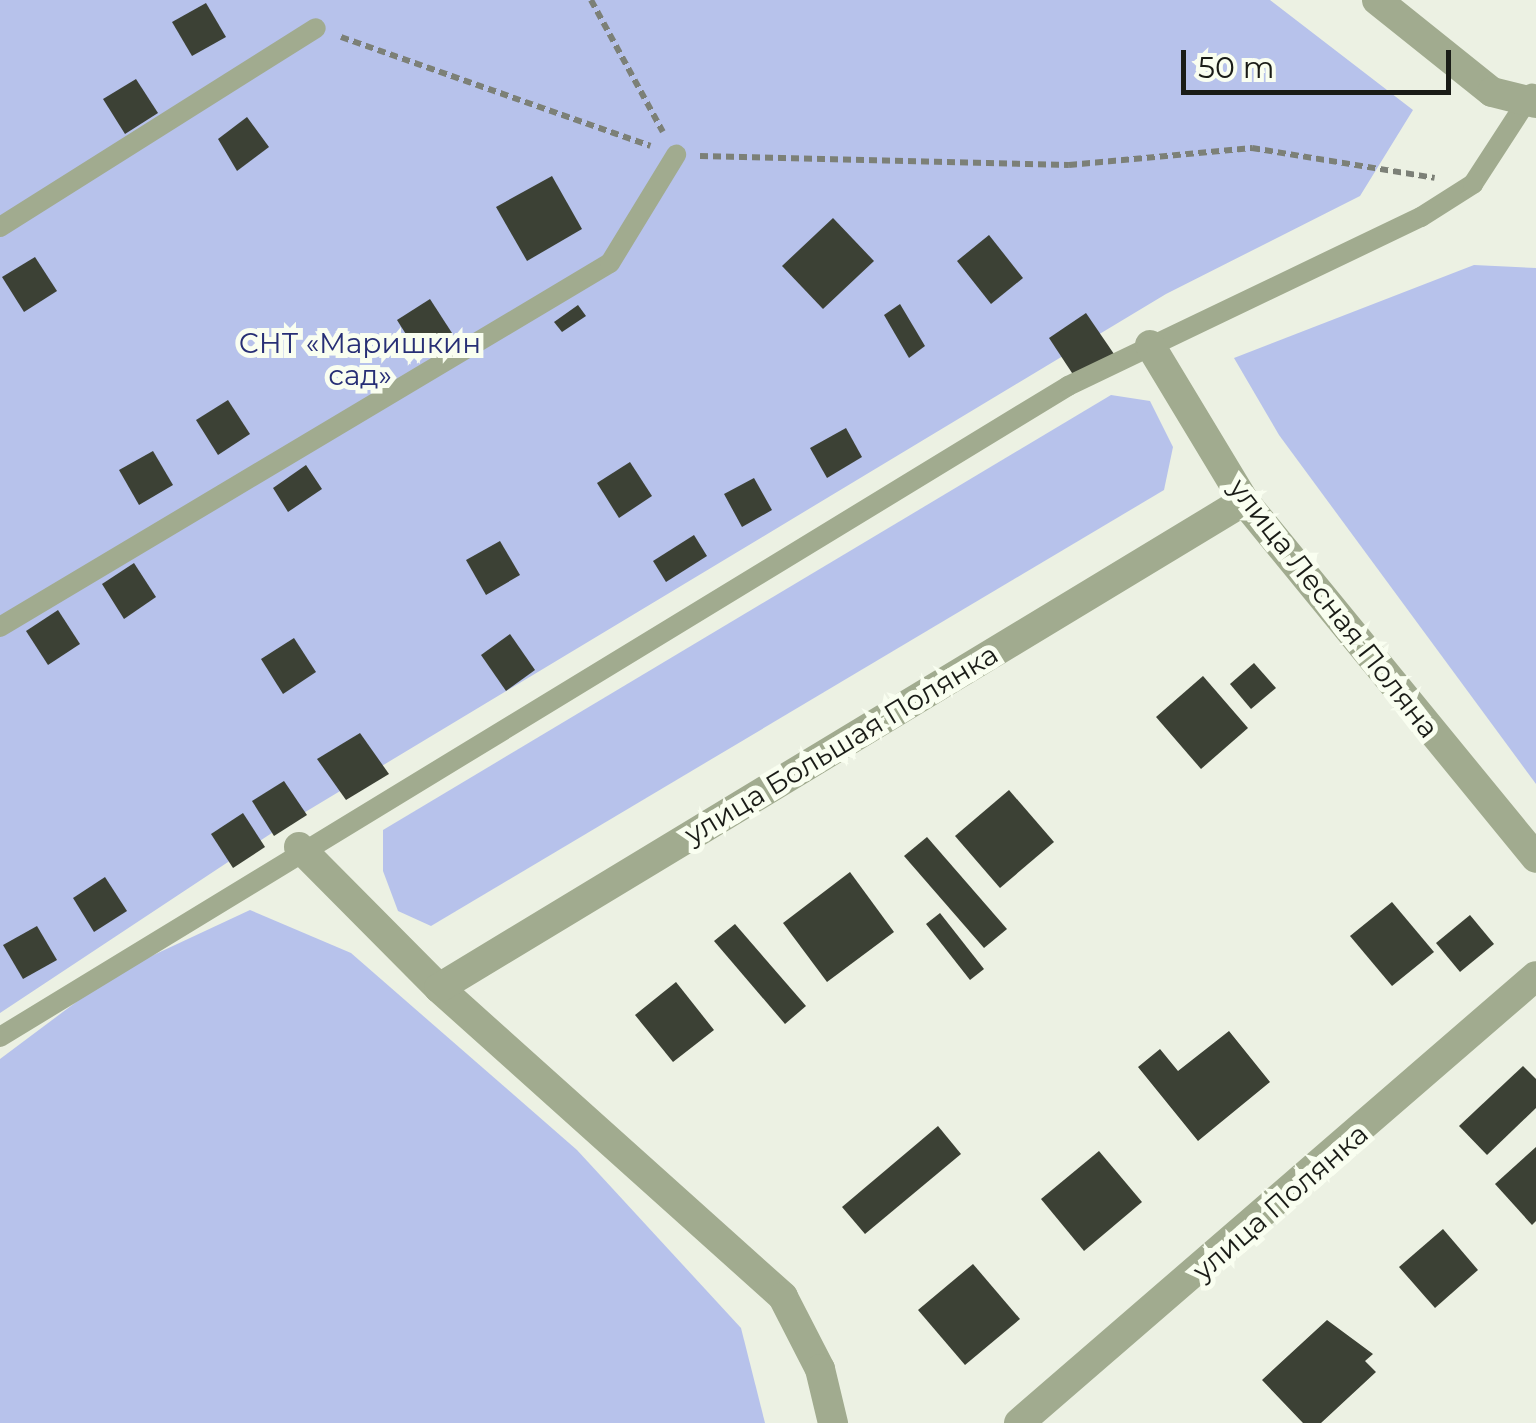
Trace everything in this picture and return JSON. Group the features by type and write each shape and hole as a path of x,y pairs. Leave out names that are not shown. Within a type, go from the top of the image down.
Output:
{"street":[{"path":"1377,0 1492,92 1532,97"},
{"name":"улица Лесная Поляна","path":"1150,344 1244,500 1536,858"},
{"name":"улица Большая Полянка","path":"439,988 1244,500"},
{"path":"300,846 439,988 783,1297 820,1369 833,1423"},
{"name":"улица Полянка","path":"1019,1423 1536,976"}],"lane":[{"path":"0,227 316,28"},
{"path":"0,1037 300,846 1150,344 1473,184 1532,97"},
{"path":"0,627 610,263 676,155"}],"path":[{"path":"591,0 676,155"},
{"path":"316,28 676,155 1069,165 1252,148 1473,184"}],"green space":[{"name":"СНТ «Маришкин сад»","path":"0,0 1270,0 1413,110 1360,196 1166,294 287,823 0,1013"},
{"path":"1474,265 1536,268 1536,784 1279,435 1234,358"},
{"path":"1111,395 1150,401 1173,447 1164,490 431,926 398,911 383,871 383,830"},
{"path":"250,910 351,953 577,1150 741,1328 765,1423 0,1423 0,1059 115,973"}],"building":[{"path":"206,3 226,37 192,56 172,22"},
{"path":"136,79 158,113 125,134 103,99"},
{"path":"247,117 269,147 237,171 218,139"},
{"path":"552,176 582,229 527,261 496,207"},
{"path":"833,218 874,261 823,309 782,266"},
{"path":"989,235 1023,278 991,304 957,261"},
{"path":"35,257 57,291 24,312 2,277"},
{"path":"430,299 452,333 419,355 397,320"},
{"path":"900,304 925,346 909,358 884,315"},
{"path":"578,305 586,316 562,332 554,322"},
{"path":"1086,313 1114,354 1076,379 1049,338"},
{"path":"228,400 250,434 218,455 196,420"},
{"path":"846,428 862,457 827,478 810,448"},
{"path":"153,451 173,485 139,505 119,470"},
{"path":"630,462 652,496 619,518 597,483"},
{"path":"306,465 322,489 288,512 273,488"},
{"path":"754,478 772,510 742,527 724,494"},
{"path":"694,535 707,556 666,582 653,561"},
{"path":"500,541 520,575 486,595 466,560"},
{"path":"134,563 156,597 124,619 102,584"},
{"path":"58,610 80,644 48,665 26,631"},
{"path":"510,634 535,670 506,691 481,655"},
{"path":"294,638 316,672 283,694 261,659"},
{"path":"1254,663 1276,688 1251,709 1230,684"},
{"path":"1203,676 1248,728 1201,769 1156,717"},
{"path":"360,733 389,774 346,800 317,759"},
{"path":"284,781 307,815 274,836 252,801"},
{"path":"1009,790 1054,842 1000,888 955,836"},
{"path":"243,813 265,847 233,868 211,834"},
{"path":"927,837 1007,929 984,948 904,856"},
{"path":"850,872 894,932 827,982 783,923"},
{"path":"105,877 127,911 94,932 73,898"},
{"path":"1392,902 1434,952 1392,986 1350,936"},
{"path":"940,913 984,969 970,980 926,924"},
{"path":"1470,915 1494,944 1460,972 1436,943"},
{"path":"735,924 806,1006 785,1024 714,941"},
{"path":"37,926 57,960 23,979 3,945"},
{"path":"676,982 714,1030 673,1062 635,1015"},
{"path":"1229,1031 1270,1082 1198,1141 1138,1067 1160,1049 1178,1071"},
{"path":"1523,1066 1536,1079 1536,1108 1487,1155 1459,1126"},
{"path":"938,1126 961,1154 865,1234 842,1207"},
{"path":"1536,1147 1536,1221 1532,1225 1495,1184"},
{"path":"1099,1151 1142,1202 1084,1251 1041,1199"},
{"path":"1443,1229 1478,1270 1435,1308 1399,1267"},
{"path":"973,1264 1020,1319 965,1365 918,1310"},
{"path":"1327,1320 1373,1354 1365,1361 1376,1372 1321,1423 1303,1423 1262,1380"}]}
